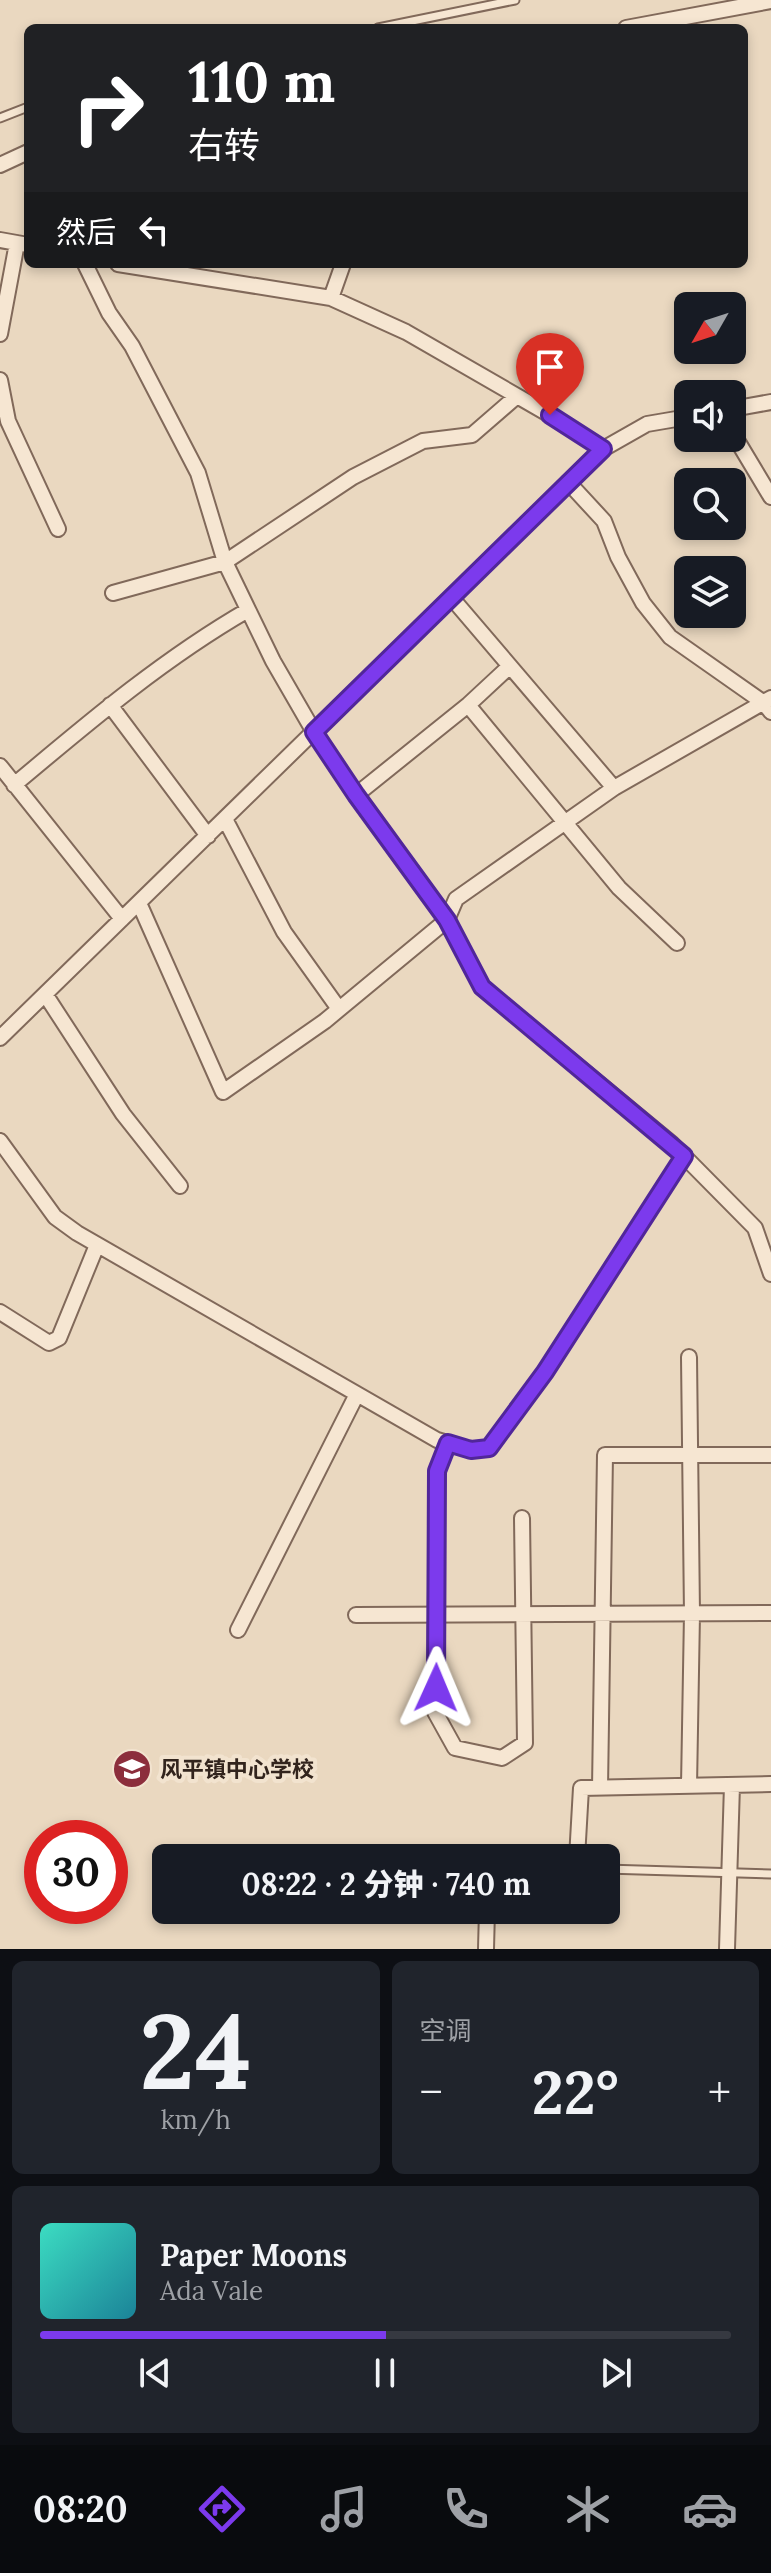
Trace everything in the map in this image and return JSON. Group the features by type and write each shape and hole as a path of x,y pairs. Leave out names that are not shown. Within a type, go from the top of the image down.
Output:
{"street":[{"path":"647,24 770,1"},
{"path":"0,165 24,154"},
{"path":"0,240 22,244 0,334"},
{"path":"87,268 109,313 132,346 198,473 225,562 273,661 314,732 356,795 447,920 482,987 684,1156 755,1228 767,1251 771,1274"},
{"path":"143,268 331,298 406,332 603,449"},
{"path":"331,298 342,268"},
{"path":"0,380 8,421 58,529"},
{"path":"113,593 225,562 353,477 409,448 423,441 472,435 517,396"},
{"path":"746,406 771,402"},
{"path":"0,1038 603,449 647,424 674,419"},
{"path":"744,452 771,497"},
{"path":"139,903 223,1092 339,1009 447,920 456,899 564,822 614,788 769,704 670,637 643,603 618,557 604,521 568,482"},
{"path":"451,597 614,788"},
{"path":"14,785 110,705 198,639 248,610"},
{"path":"356,795 468,705 510,666"},
{"path":"110,705 208,836"},
{"path":"468,705 619,888 677,943"},
{"path":"0,766 122,919"},
{"path":"225,819 284,932 339,1009"},
{"path":"424,889 456,899"},
{"path":"45,994 123,1114 180,1186"},
{"path":"0,1141 55,1217 97,1245 437,1440 471,1450 489,1448 545,1372 684,1156"},
{"path":"0,1312 49,1343 59,1338 97,1245"},
{"path":"689,1357 692,1614 689,1786"},
{"path":"238,1630 357,1394"},
{"path":"448,1443 437,1471 435,1712 455,1748 502,1758 525,1743 522,1518"},
{"path":"600,1788 605,1455 771,1455"},
{"path":"356,1615 771,1613"},
{"path":"578,1844 581,1788 771,1784"},
{"path":"727,1949 732,1785"},
{"path":"486,1949 487,1924"}],"lane":[{"path":"398,24 515,0"},
{"path":"0,118 24,109"},
{"path":"620,1869 771,1874"}],"place":[{"name":"风平镇中心学校","path":"132,1769"}],"route":[{"path":"436,1688 437,1471 448,1443 471,1450 489,1448 545,1372 684,1156 482,987 447,920 314,732 603,449 550,415"}]}
